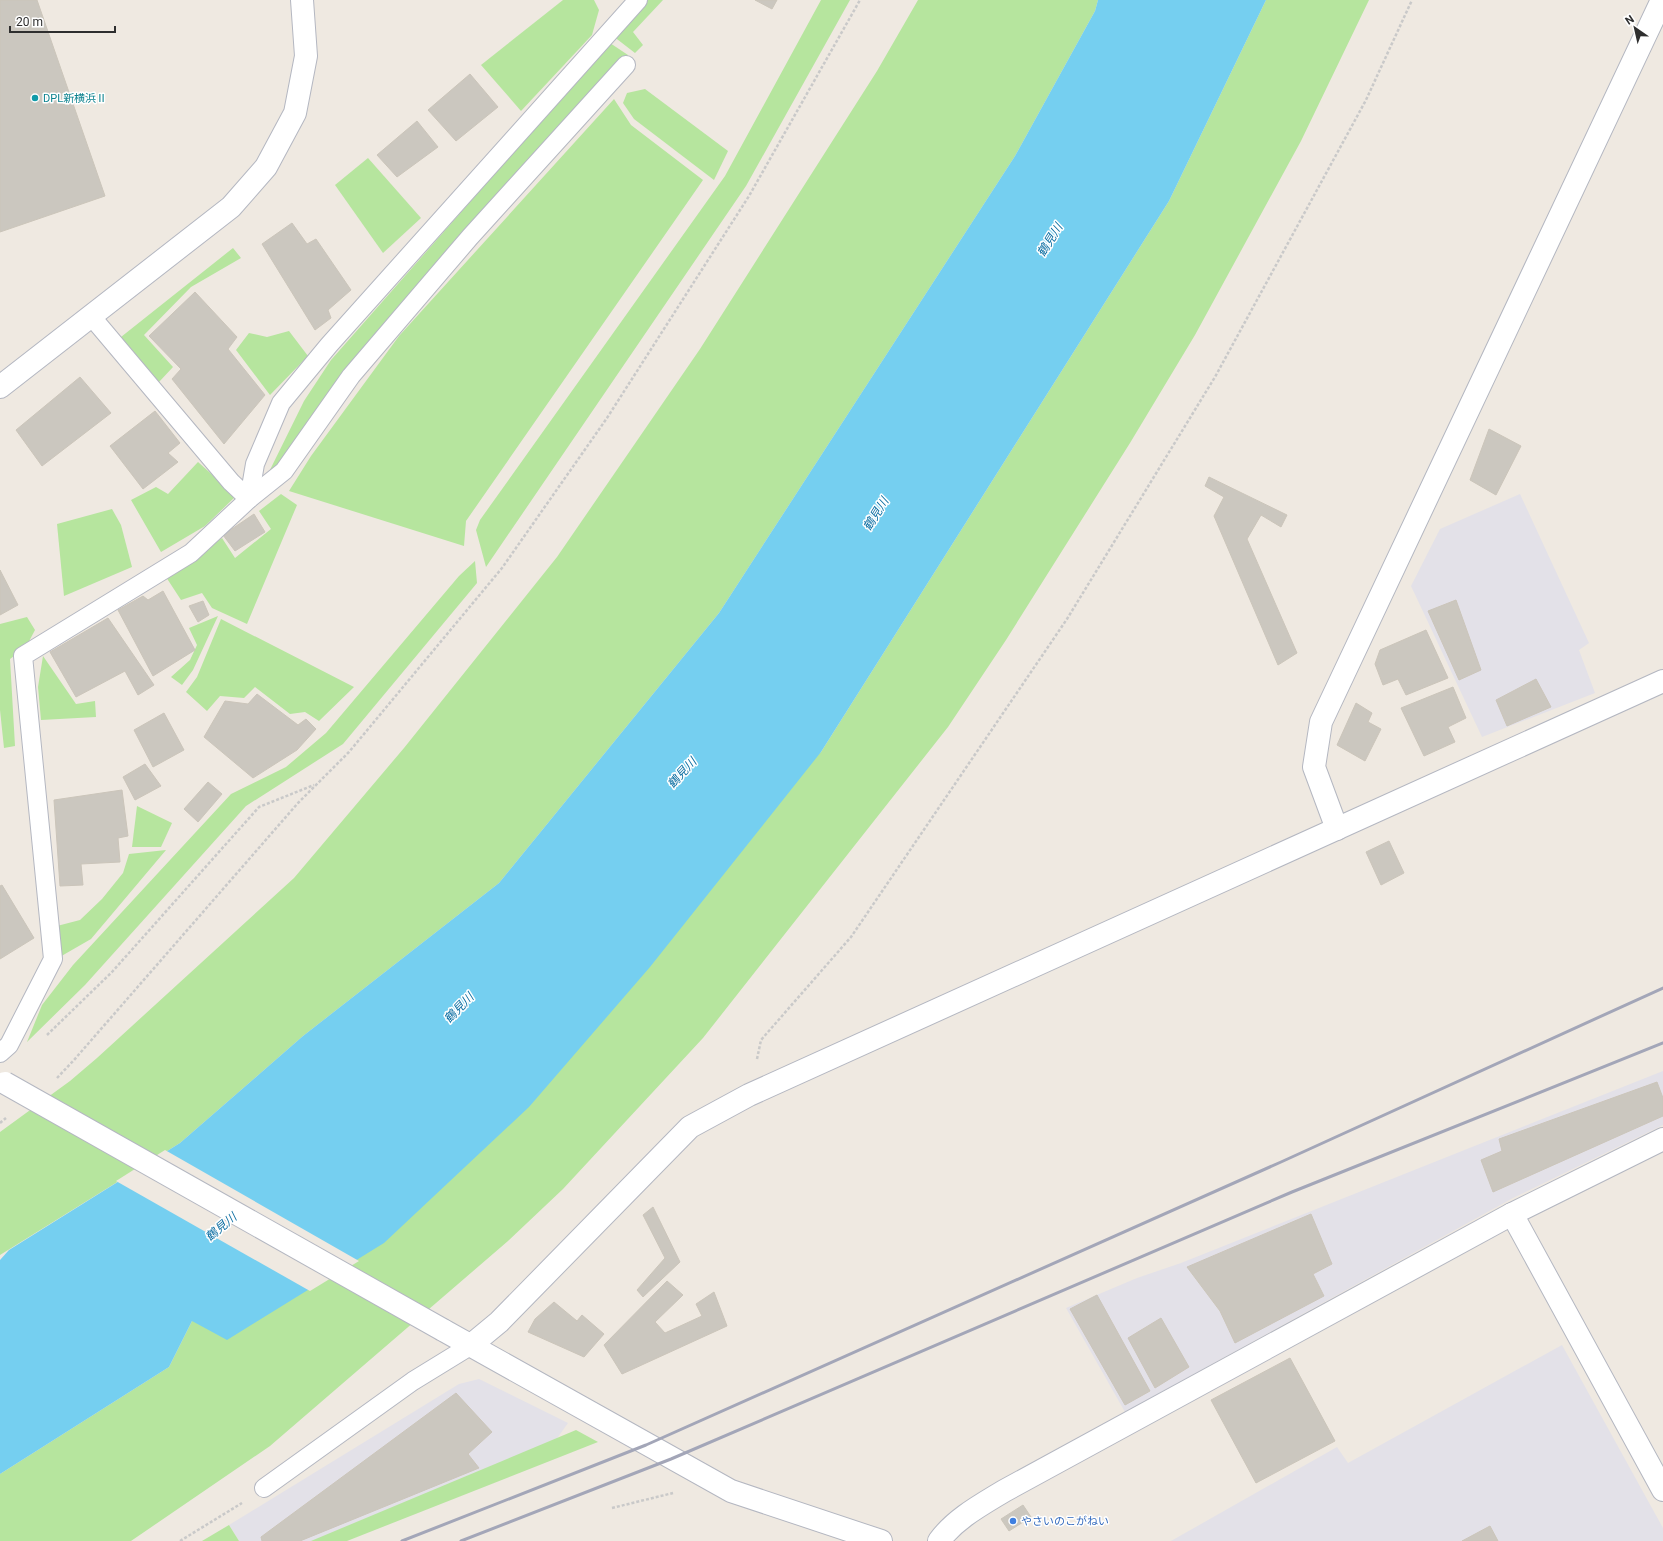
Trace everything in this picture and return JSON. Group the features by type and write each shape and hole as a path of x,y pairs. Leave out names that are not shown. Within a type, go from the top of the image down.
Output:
{"street":[{"path":"0,387 231,207 266,167 295,113 306,56 302,0"},
{"path":"1337,829 1314,767 1321,722 1662,0"},
{"path":"470,1346 499,1322 690,1127 749,1095 1663,681"},
{"path":"2,1082 470,1346 731,1491 881,1541"},
{"path":"939,1541 946,1531 967,1514 1004,1491 1512,1214 1663,1139"},
{"path":"1512,1214 1663,1490"}],"lane":[{"path":"249,499 255,464 281,403 335,339 638,0"},
{"path":"0,1053 9,1045 53,959 23,656 191,553 249,499 284,471 351,376 470,237 626,65"},
{"path":"91,316 231,482 249,499"},
{"path":"264,1488 413,1381 470,1346"}],"path":[{"path":"53,1082 316,784 349,752 502,568 607,418 749,196 860,0"},
{"path":"749,1095 761,1040 851,937 1067,619 1215,377 1366,100 1412,0"},
{"path":"43,1039 112,972 259,808 316,784"},
{"path":"0,1123 12,1114"},
{"path":"612,1508 675,1492 688,1487 703,1476"},
{"path":"180,1541 264,1488"}],"shaded area":[{"path":"1520,494 1589,643 1579,650 1595,693 1482,737 1411,586 1440,529"},
{"path":"1663,1071 1663,1125 1513,1198 1125,1412 1066,1308 1137,1278 1181,1263"},
{"path":"1562,1345 1663,1528 1663,1541 1171,1541 1337,1447 1348,1463"},
{"path":"479,1379 568,1423 553,1444 313,1541 239,1541 229,1525 459,1384"}],"green space":[{"path":"563,0 594,0 599,10 592,35 521,111 481,65"},
{"path":"648,0 663,0 633,32 643,45 635,53 613,36"},
{"path":"821,0 850,0 746,186 486,567 476,530 480,520 725,176"},
{"path":"918,0 1098,0 1095,11 1015,156 719,613 499,883 303,1036 180,1143 0,1255 0,1132 70,1081 97,1058 294,878 404,748 557,557 700,349 877,71"},
{"path":"1266,0 1369,0 1301,141 1195,335 1130,443 1006,640 948,727 703,1038 563,1189 508,1241 270,1446 131,1541 0,1541 0,1474 169,1367 192,1321 821,752 1169,201"},
{"path":"610,43 628,55 342,375 291,453 266,478 304,401 331,360"},
{"path":"645,89 728,151 714,180 634,119 623,103 627,93"},
{"path":"614,99 631,125 703,180 466,521 464,546 289,491 311,456 399,336"},
{"path":"368,158 421,218 383,253 335,185"},
{"path":"233,248 241,258 191,287 144,335 173,367 159,382 121,337"},
{"path":"289,331 308,356 270,395 236,350 249,333 267,337"},
{"path":"198,462 236,496 205,526 161,552 131,500 156,487 168,494"},
{"path":"281,494 297,505 247,624 212,608 202,593 181,600 166,577 222,538 235,558 271,529 259,511"},
{"path":"112,509 121,525 132,567 64,596 57,524"},
{"path":"475,561 477,583 343,744 246,806 85,985 27,1042 42,1005 73,965 231,794 286,767 326,733 459,576"},
{"path":"218,616 193,670 182,685 171,677 190,660 197,645 189,628"},
{"path":"27,617 35,630 26,647 10,659 15,746 4,748 0,710 0,624"},
{"path":"221,619 354,687 319,721 305,712 290,714 255,687 244,698 220,696 207,711 186,692 197,677"},
{"path":"43,656 76,704 95,701 96,717 41,720 38,687"},
{"path":"137,806 172,823 161,847 132,847"},
{"path":"166,850 91,939 58,958 57,926 80,920 102,899 123,873 129,854"},
{"path":"576,1430 598,1442 347,1541 311,1541"},
{"path":"229,1525 239,1541 202,1541"}],"water":[{"name":"鶴見川","path":"1098,0 1266,0 1169,201 821,752 650,967 529,1107 384,1243 227,1340 192,1321 169,1367 0,1474 0,1260 9,1250 180,1143 303,1036 499,883 719,613 1015,156 1095,11"}],"pier":[{"path":"165,1150 359,1261 310,1291 116,1181"}],"building":[{"name":"DPL新横浜Ⅱ","path":"0,0 37,0 105,196 0,232"},
{"path":"755,0 777,0 772,9"},
{"path":"470,74 498,107 456,141 428,110"},
{"path":"417,121 438,147 397,177 377,155"},
{"path":"292,223 307,244 316,239 351,290 328,310 331,318 315,330 262,244"},
{"path":"195,292 237,337 228,349 265,395 224,444 172,379 181,369 149,336"},
{"path":"80,377 111,413 42,466 16,430"},
{"path":"155,411 180,443 168,453 178,462 143,489 110,446"},
{"path":"1489,429 1521,446 1496,495 1470,480"},
{"path":"1209,477 1287,515 1281,527 1261,515 1247,539 1297,653 1278,665 1214,516 1224,497 1205,486"},
{"path":"254,514 265,532 235,551 223,535"},
{"path":"0,570 18,605 0,615"},
{"path":"163,591 195,650 153,676 118,610 143,596 148,600"},
{"path":"1456,600 1481,670 1459,680 1428,611"},
{"path":"203,601 209,615 198,622 189,606"},
{"path":"108,618 154,685 138,695 125,671 76,697 50,652"},
{"path":"1426,630 1448,678 1406,695 1398,679 1383,685 1375,664 1380,650"},
{"path":"1536,679 1551,707 1507,726 1496,700"},
{"path":"1453,687 1466,718 1448,727 1455,742 1424,756 1401,708"},
{"path":"257,694 298,725 306,719 316,729 297,750 253,778 204,737 225,701 248,704"},
{"path":"1356,703 1372,713 1368,722 1381,729 1365,761 1337,745"},
{"path":"164,713 184,750 153,767 134,730"},
{"path":"145,764 161,786 135,800 123,777"},
{"path":"208,782 222,794 198,822 184,809"},
{"path":"122,790 128,836 118,838 120,862 81,864 83,885 60,886 54,800"},
{"path":"1389,841 1404,873 1381,885 1366,852"},
{"path":"2,885 34,938 0,959 0,886"},
{"path":"1657,1082 1663,1098 1663,1116 1493,1192 1481,1160 1502,1151 1499,1139"},
{"path":"653,1207 680,1262 643,1297 637,1290 665,1258 643,1215"},
{"path":"1311,1214 1332,1264 1313,1274 1324,1296 1235,1343 1220,1311 1187,1267"},
{"path":"667,1281 683,1295 655,1322 665,1333 702,1316 696,1304 714,1292 727,1326 622,1374 604,1345"},
{"path":"1097,1295 1150,1391 1125,1405 1070,1309"},
{"path":"554,1302 577,1321 582,1315 604,1334 584,1357 528,1332 535,1319"},
{"path":"1161,1318 1189,1367 1155,1388 1128,1338"},
{"path":"1290,1358 1335,1441 1256,1483 1211,1400"},
{"path":"456,1393 492,1432 468,1454 479,1468 300,1541 262,1541 261,1537"},
{"path":"1023,1505 1031,1517 1009,1531 1001,1519"},
{"path":"1490,1526 1498,1541 1462,1541"}],"railway":[{"path":"402,1541 646,1445 1281,1162 1663,988"},
{"path":"461,1541 671,1459 1292,1192 1663,1043"}],"place":[{"name":"DPL新横浜Ⅱ","path":"35,98"},
{"name":"やさいのこがねい","path":"1013,1521"}]}
